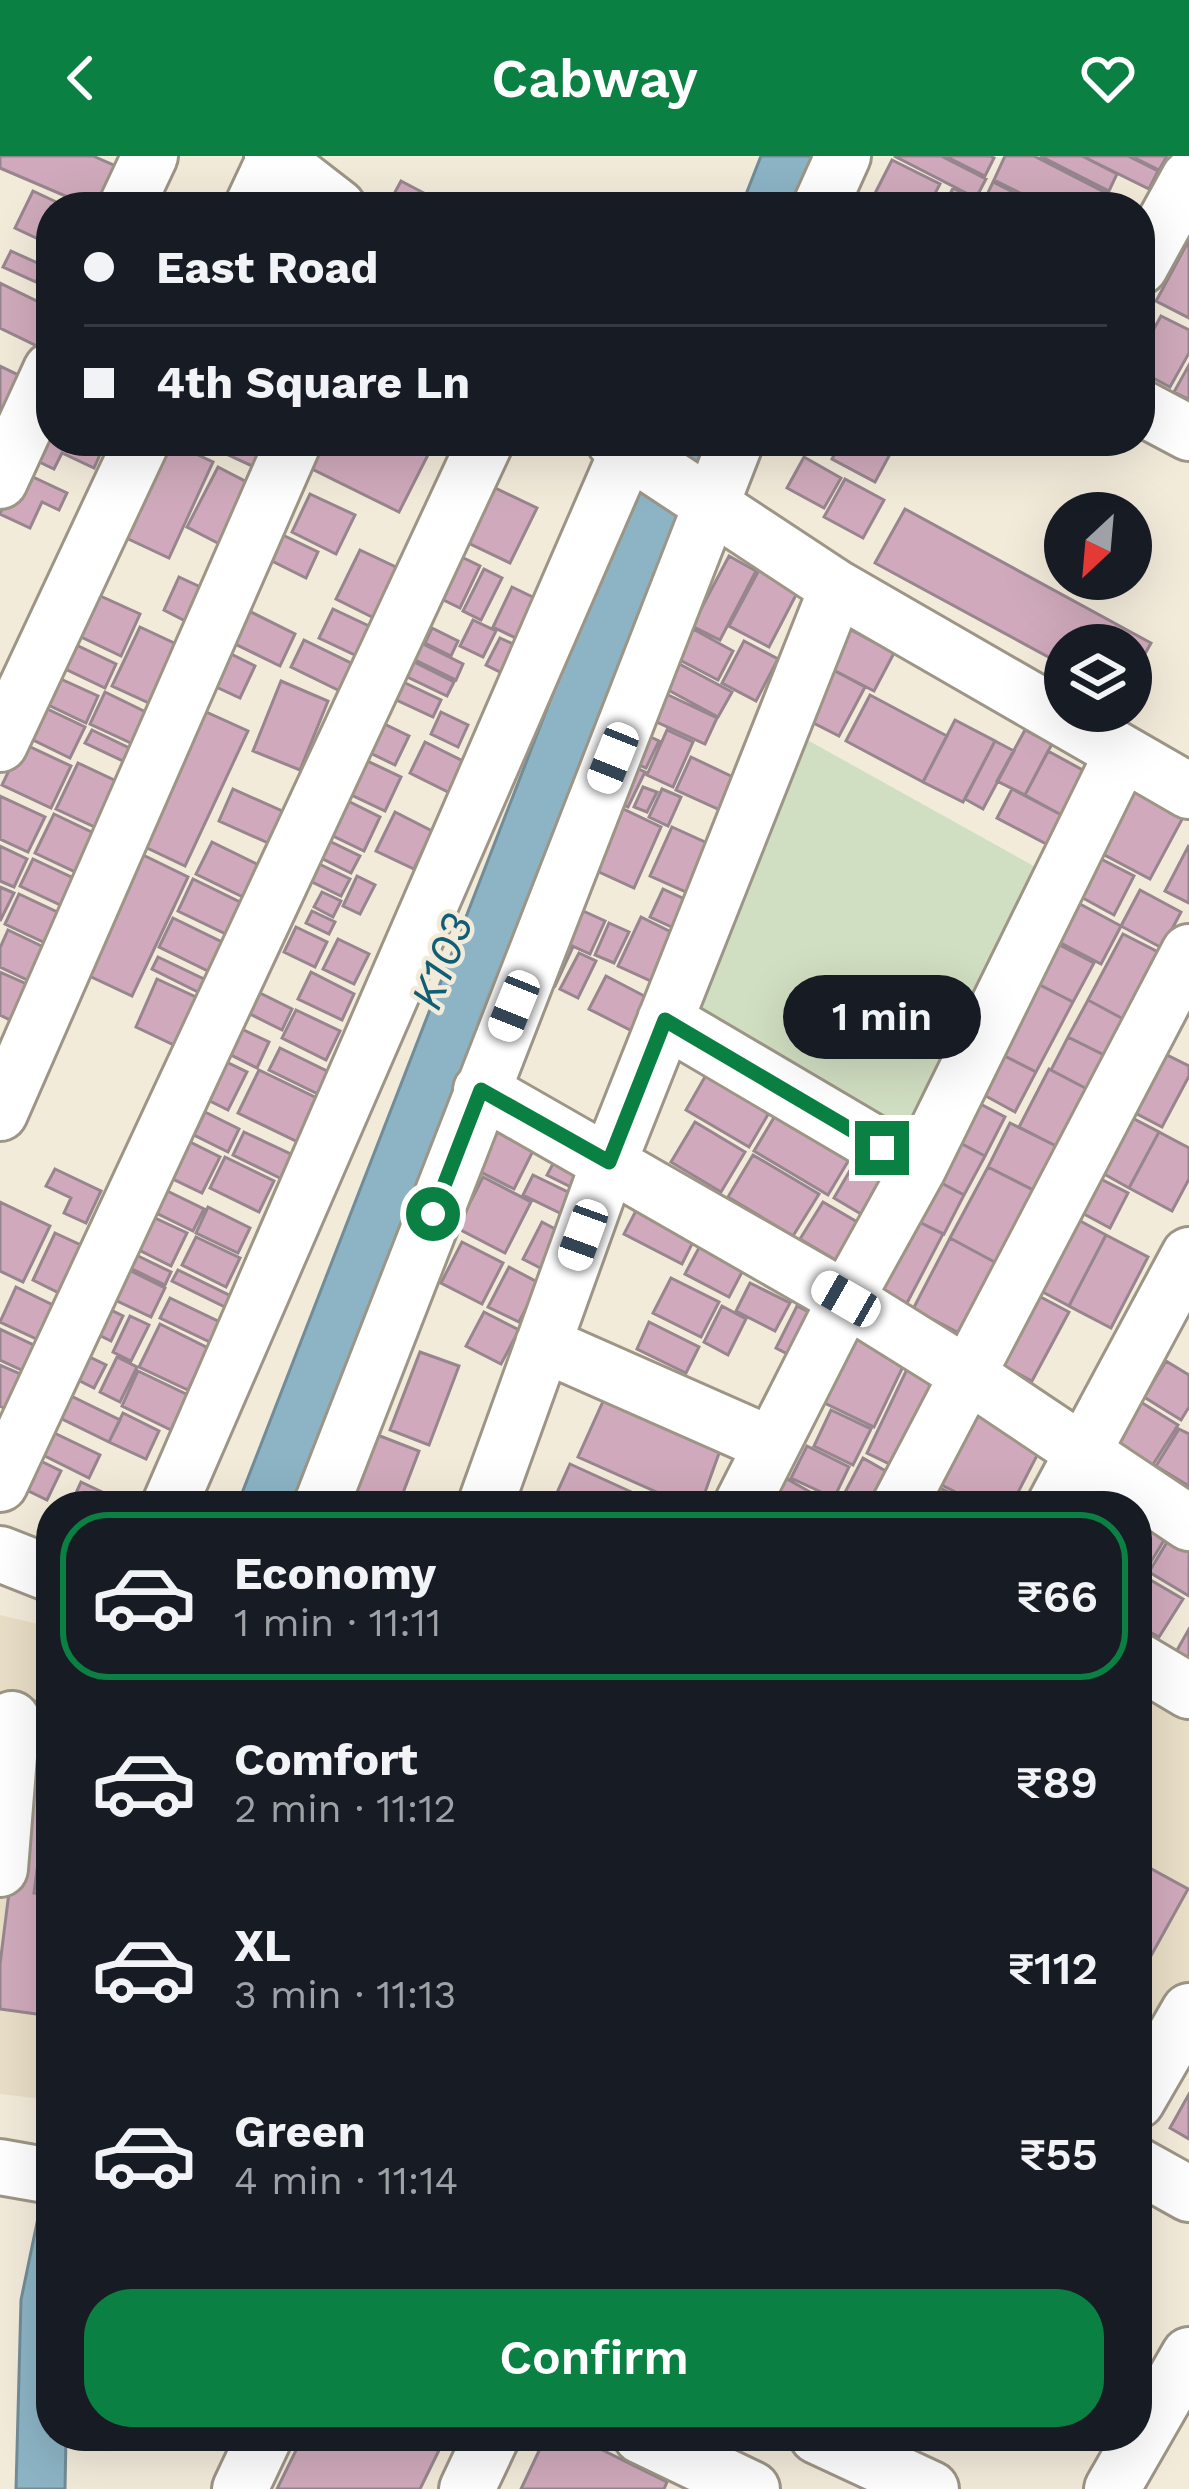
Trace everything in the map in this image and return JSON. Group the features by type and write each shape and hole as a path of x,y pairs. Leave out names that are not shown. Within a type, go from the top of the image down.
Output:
{"street":[{"path":"134,192 150,156"},
{"path":"827,192 844,156"},
{"path":"258,192 273,157 318,192"},
{"path":"1155,240 1188,182"},
{"path":"0,481 36,403"},
{"path":"1155,414 1189,433"},
{"path":"0,745 135,456"},
{"path":"0,1113 287,456"},
{"path":"0,1484 479,456"},
{"path":"176,1491 624,456"},
{"path":"633,456 837,588 1189,791"},
{"path":"327,1491 702,502 728,456"},
{"path":"490,1491 609,1162 837,588"},
{"path":"749,1491 918,1169 1122,754"},
{"path":"907,1491 1189,952"},
{"path":"665,1020 918,1169"},
{"path":"481,1090 846,1299 1139,1491"},
{"path":"1062,1491 1082,1455 1171,1337 1189,1255"},
{"path":"543,1344 772,1445"},
{"path":"1152,1499 1189,1523"},
{"path":"0,1554 36,1568"},
{"path":"1152,1669 1189,1691"},
{"path":"0,1869 12,1719"},
{"path":"1152,2075 1189,2011"},
{"path":"1152,2173 1189,2194"},
{"path":"1152,2420 1189,2356"},
{"path":"240,2489 258,2451"},
{"path":"467,2489 486,2451"},
{"path":"667,2451 725,2483"},
{"path":"849,2451 931,2489"},
{"path":"1112,2489 1134,2451"}],"shaded area":[{"path":"0,1615 36,1623 36,2098 0,2094"},
{"path":"1152,1698 1189,1719 1189,1982 1152,2048"}],"green space":[{"path":"793,732 1048,874 914,1149 686,1010"}],"water":[{"path":"761,156 820,156 805,192 747,192"},
{"path":"645,456 701,456 314,1491 243,1491"},
{"path":"36,2228 36,2451 66,2451 65,2489 16,2489 21,2300"}],"building":[{"path":"0,156 93,156 127,171 118,192 56,192 0,168"},
{"path":"894,156 941,156 986,179 979,192 964,192"},
{"path":"945,156 990,156 994,158 985,176"},
{"path":"1005,156 1034,156 1104,192 1018,192 994,180"},
{"path":"1040,156 1082,156 1117,174 1109,191"},
{"path":"1082,156 1128,156 1158,171 1149,189"},
{"path":"1131,156 1167,156 1159,170"},
{"path":"892,160 940,184 936,192 876,192"},
{"path":"401,181 422,192 395,192"},
{"path":"993,182 1013,192 988,192"},
{"path":"33,191 36,192 36,238 15,228"},
{"path":"1189,240 1189,318 1156,301"},
{"path":"11,251 36,262 36,282 3,267"},
{"path":"0,283 36,301 36,346 0,328"},
{"path":"1161,316 1189,330 1189,353 1170,387 1155,379 1155,327"},
{"path":"1189,365 1189,397 1188,399 1174,392"},
{"path":"0,366 35,383 0,418"},
{"path":"36,436 36,456 60,456 54,469 25,455"},
{"path":"68,456 99,456 94,468"},
{"path":"158,456 200,456 213,462 169,558 109,530"},
{"path":"230,456 264,456 263,471"},
{"path":"306,456 427,456 399,512 302,464"},
{"path":"834,456 889,456 875,482"},
{"path":"804,457 841,478 824,508 787,488"},
{"path":"218,467 266,492 235,552 187,527"},
{"path":"18,470 67,493 59,510 42,502 30,528 0,514"},
{"path":"845,479 884,500 863,538 824,517"},
{"path":"487,484 537,508 510,563 460,539"},
{"path":"310,494 355,515 336,554 292,532"},
{"path":"905,509 1044,585 1044,600 1072,600 1116,624 1044,624 1044,655 875,563"},
{"path":"266,527 318,552 306,578 254,552"},
{"path":"443,548 480,566 460,608 423,590"},
{"path":"360,550 400,569 376,619 336,599"},
{"path":"729,556 756,571 720,640 692,626"},
{"path":"484,569 502,578 481,620 463,611"},
{"path":"759,570 798,591 769,647 729,626"},
{"path":"179,577 209,591 193,625 164,610"},
{"path":"512,587 547,604 528,644 493,627"},
{"path":"96,594 140,614 121,656 77,635"},
{"path":"239,606 295,634 280,666 223,638"},
{"path":"333,609 371,627 357,656 319,638"},
{"path":"473,620 496,631 483,657 460,646"},
{"path":"842,625 894,653 874,691 822,664"},
{"path":"140,627 189,650 162,709 112,686"},
{"path":"432,628 458,641 451,656 425,643"},
{"path":"693,629 733,651 718,680 678,659"},
{"path":"409,637 463,664 456,680 401,653"},
{"path":"500,638 524,649 510,677 486,665"},
{"path":"304,640 353,664 340,691 291,667"},
{"path":"744,641 778,659 756,701 722,683"},
{"path":"70,642 116,664 105,688 59,666"},
{"path":"213,645 255,666 240,698 197,678"},
{"path":"402,656 454,682 447,696 395,671"},
{"path":"672,660 732,692 718,717 659,685"},
{"path":"822,664 865,687 839,736 796,714"},
{"path":"52,675 98,696 86,723 40,701"},
{"path":"399,680 441,700 433,717 390,697"},
{"path":"281,681 328,701 300,770 253,751"},
{"path":"105,692 160,719 146,750 90,724"},
{"path":"662,692 717,718 705,744 650,719"},
{"path":"870,695 947,736 923,782 846,741"},
{"path":"39,705 85,727 70,758 25,736"},
{"path":"204,711 248,731 185,866 141,845"},
{"path":"441,712 468,725 458,747 431,734"},
{"path":"372,718 409,736 395,765 358,747"},
{"path":"955,720 995,741 963,802 923,782"},
{"path":"92,730 148,757 142,770 85,743"},
{"path":"667,730 693,742 673,787 647,775"},
{"path":"1025,730 1052,744 1025,795 997,781"},
{"path":"642,733 659,741 646,768 630,761"},
{"path":"995,741 1014,751 983,809 965,799"},
{"path":"425,742 473,766 458,797 410,773"},
{"path":"22,743 71,766 51,808 2,785"},
{"path":"1048,751 1090,774 1067,818 1025,795"},
{"path":"359,757 401,777 385,811 343,791"},
{"path":"691,757 735,778 720,810 676,790"},
{"path":"78,763 131,788 110,834 56,809"},
{"path":"628,764 645,772 628,807 611,799"},
{"path":"1134,785 1186,812 1150,879 1099,852"},
{"path":"643,787 657,792 647,812 634,807"},
{"path":"233,789 289,814 275,846 219,821"},
{"path":"662,789 681,797 668,826 649,817"},
{"path":"1012,789 1067,818 1052,847 997,818"},
{"path":"0,796 45,817 28,852 0,839"},
{"path":"344,799 380,817 364,851 327,833"},
{"path":"615,805 661,827 634,888 586,866"},
{"path":"395,812 432,831 414,869 376,851"},
{"path":"54,814 104,838 86,877 35,853"},
{"path":"672,827 727,852 704,900 650,876"},
{"path":"323,838 360,856 351,873 315,855"},
{"path":"212,842 263,867 247,899 196,874"},
{"path":"1189,845 1189,903 1165,891"},
{"path":"0,846 27,859 14,887 0,881"},
{"path":"139,853 188,877 132,996 83,973"},
{"path":"33,859 84,883 71,910 20,886"},
{"path":"1101,859 1134,876 1114,915 1081,897"},
{"path":"313,861 350,879 341,896 304,878"},
{"path":"357,876 375,885 360,914 343,906"},
{"path":"193,879 246,905 230,936 178,911"},
{"path":"0,887 14,893 0,921"},
{"path":"663,889 702,907 689,935 650,917"},
{"path":"1140,890 1181,912 1162,948 1121,926"},
{"path":"322,892 341,901 333,917 314,907"},
{"path":"19,894 70,918 56,948 5,924"},
{"path":"1080,904 1121,926 1101,964 1059,942"},
{"path":"570,905 605,921 590,954 555,938"},
{"path":"312,911 335,922 329,934 306,923"},
{"path":"641,917 675,934 653,982 618,966"},
{"path":"173,918 224,943 210,972 159,947"},
{"path":"609,923 629,932 614,963 595,955"},
{"path":"296,927 327,942 315,967 284,952"},
{"path":"8,930 56,953 40,986 0,967 0,948"},
{"path":"1123,934 1162,954 1127,1021 1088,1000"},
{"path":"1046,938 1094,963 1073,1002 1025,977"},
{"path":"338,939 369,954 354,984 323,969"},
{"path":"554,941 572,949 555,986 538,977"},
{"path":"579,953 596,961 578,998 560,989"},
{"path":"158,957 206,980 200,993 152,969"},
{"path":"0,972 29,985 12,1021 0,1015"},
{"path":"311,972 354,994 342,1020 298,999"},
{"path":"606,976 652,1000 634,1032 589,1009"},
{"path":"157,979 198,998 176,1046 136,1027"},
{"path":"1030,980 1073,1002 1036,1072 993,1050"},
{"path":"258,992 292,1009 282,1030 248,1013"},
{"path":"1088,1000 1127,1021 1108,1057 1068,1037"},
{"path":"296,1010 340,1031 326,1060 282,1038"},
{"path":"227,1022 269,1042 257,1068 215,1047"},
{"path":"1068,1037 1106,1056 1089,1090 1051,1070"},
{"path":"280,1048 331,1073 320,1095 269,1070"},
{"path":"1153,1048 1189,1066 1189,1076 1162,1127 1122,1106"},
{"path":"993,1050 1036,1072 1015,1112 973,1089"},
{"path":"210,1054 247,1072 228,1110 192,1092"},
{"path":"710,1068 773,1106 749,1147 686,1110"},
{"path":"1049,1069 1089,1090 1058,1147 1019,1127"},
{"path":"259,1070 323,1101 302,1144 238,1113"},
{"path":"967,1097 1005,1117 985,1156 947,1136"},
{"path":"496,1107 543,1131 514,1189 467,1165"},
{"path":"779,1109 853,1153 828,1195 754,1151"},
{"path":"1117,1110 1159,1132 1129,1188 1088,1165"},
{"path":"205,1112 239,1129 228,1152 194,1135"},
{"path":"695,1122 745,1152 721,1192 671,1162"},
{"path":"1010,1123 1060,1148 1037,1192 988,1167"},
{"path":"244,1132 295,1156 284,1180 233,1155"},
{"path":"1159,1132 1189,1148 1189,1179 1172,1211 1129,1188"},
{"path":"174,1134 220,1157 202,1193 156,1171"},
{"path":"947,1136 985,1156 964,1195 926,1175"},
{"path":"563,1145 587,1195 547,1175"},
{"path":"753,1155 819,1194 793,1236 728,1197"},
{"path":"225,1157 274,1181 259,1212 210,1188"},
{"path":"856,1160 893,1183 871,1220 834,1198"},
{"path":"988,1167 1037,1192 1000,1265 950,1238"},
{"path":"55,1169 101,1191 86,1223 64,1213 71,1198 46,1186"},
{"path":"1087,1172 1128,1193 1110,1228 1069,1206"},
{"path":"533,1175 576,1196 566,1216 523,1195"},
{"path":"926,1175 964,1195 944,1234 905,1215"},
{"path":"483,1177 531,1202 505,1253 457,1228"},
{"path":"157,1186 204,1209 193,1231 146,1208"},
{"path":"644,1195 702,1224 682,1264 624,1234"},
{"path":"0,1202 50,1226 23,1282 0,1271"},
{"path":"823,1202 866,1227 844,1265 800,1239"},
{"path":"208,1207 250,1228 238,1253 196,1233"},
{"path":"140,1211 187,1233 171,1266 125,1243"},
{"path":"1062,1211 1106,1235 1069,1306 1024,1282"},
{"path":"905,1215 943,1234 907,1303 869,1284"},
{"path":"542,1222 574,1239 556,1276 523,1259"},
{"path":"709,1229 753,1251 729,1297 685,1274"},
{"path":"55,1233 83,1246 61,1294 33,1280"},
{"path":"1106,1235 1148,1257 1111,1328 1069,1306"},
{"path":"196,1237 240,1258 226,1287 182,1265"},
{"path":"950,1238 1000,1265 963,1335 913,1309"},
{"path":"462,1242 503,1263 482,1304 441,1283"},
{"path":"134,1254 171,1272 165,1285 128,1267"},
{"path":"109,1260 165,1288 151,1317 94,1290"},
{"path":"509,1267 539,1283 519,1322 488,1307"},
{"path":"178,1270 231,1296 225,1307 172,1281"},
{"path":"671,1278 719,1302 701,1337 653,1313"},
{"path":"750,1283 790,1303 775,1331 736,1311"},
{"path":"1020,1286 1069,1312 1032,1381 984,1355"},
{"path":"16,1287 59,1308 43,1342 0,1322"},
{"path":"170,1298 224,1324 214,1344 160,1318"},
{"path":"99,1304 123,1316 111,1341 87,1329"},
{"path":"722,1306 746,1319 728,1355 704,1342"},
{"path":"797,1306 829,1322 807,1364 776,1348"},
{"path":"484,1312 519,1330 501,1364 466,1346"},
{"path":"130,1316 149,1325 131,1361 113,1352"},
{"path":"840,1317 910,1352 874,1427 804,1393"},
{"path":"649,1322 699,1347 686,1373 637,1349"},
{"path":"160,1324 208,1348 188,1390 139,1367"},
{"path":"0,1329 40,1348 28,1373 0,1360"},
{"path":"71,1348 106,1365 94,1388 60,1371"},
{"path":"420,1352 459,1366 429,1445 390,1430"},
{"path":"117,1357 137,1367 120,1402 100,1392"},
{"path":"1166,1361 1189,1375 1189,1407 1181,1420 1144,1397"},
{"path":"0,1365 25,1376 9,1410 0,1406"},
{"path":"909,1365 948,1384 906,1472 867,1453"},
{"path":"138,1371 188,1395 171,1430 122,1406"},
{"path":"1126,1393 1178,1425 1152,1466 1101,1435"},
{"path":"67,1394 120,1420 109,1442 56,1416"},
{"path":"605,1397 722,1445 705,1491 654,1491 578,1457"},
{"path":"968,1402 1044,1442 1019,1491 954,1491 928,1478"},
{"path":"831,1410 871,1429 853,1465 814,1446"},
{"path":"123,1413 159,1431 146,1459 109,1442"},
{"path":"46,1429 100,1455 89,1478 35,1451"},
{"path":"1179,1429 1189,1434 1189,1486 1156,1466"},
{"path":"375,1434 419,1451 404,1491 353,1491"},
{"path":"807,1446 849,1467 837,1491 819,1491 791,1478"},
{"path":"18,1450 61,1471 51,1491 36,1495 4,1479"},
{"path":"863,1458 905,1482 900,1491 846,1491"},
{"path":"570,1464 629,1491 558,1491"},
{"path":"773,1471 808,1491 762,1491"},
{"path":"1083,1474 1111,1491 1073,1491"},
{"path":"81,1482 100,1491 77,1491"},
{"path":"1152,1518 1172,1527 1152,1560"},
{"path":"1173,1532 1189,1541 1189,1596 1152,1574"},
{"path":"1152,1581 1183,1599 1159,1637 1152,1633"},
{"path":"1189,1629 1189,1660 1176,1652"},
{"path":"36,1701 36,2014 0,2009 0,1964"},
{"path":"1152,1869 1188,1889 1152,1954"},
{"path":"1189,2094 1189,2139 1170,2128"},
{"path":"296,2451 439,2451 420,2489 277,2489"},
{"path":"539,2451 604,2451 667,2482 664,2489 521,2489"}],"route":[{"path":"433,1214 481,1090 609,1162 665,1020 882,1148"}],"water label":[{"name":"K103","path":"441,961"}]}
